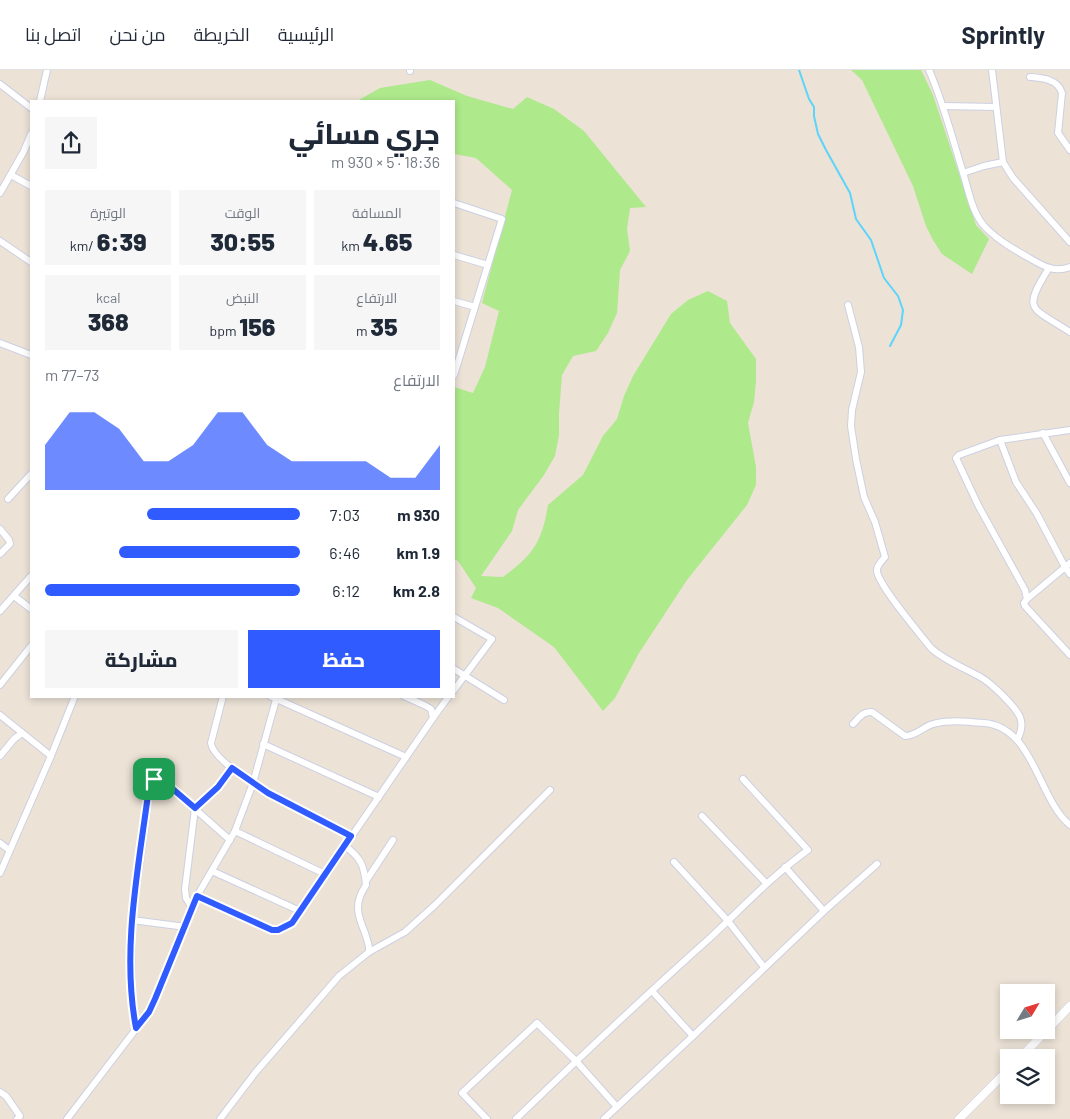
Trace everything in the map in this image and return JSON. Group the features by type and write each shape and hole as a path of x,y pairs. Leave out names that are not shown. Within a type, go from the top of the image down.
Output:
{"street":[{"path":"40,100 47,70"},
{"path":"929,70 943,106 978,217 986,228 1009,246 1050,268 1061,270 1070,267"},
{"path":"992,70 1003,162 1013,178 1070,242"},
{"path":"1030,77 1054,82 1061,88 1058,133 1070,150"},
{"path":"0,84 30,107"},
{"path":"943,106 996,106"},
{"path":"0,193 2,183 11,176 30,143"},
{"path":"963,173 1003,162"},
{"path":"11,176 30,186"},
{"path":"455,203 502,219 475,307 457,351 455,367"},
{"path":"0,240 30,261"},
{"path":"455,255 488,265"},
{"path":"1050,268 1034,296 1033,305 1042,314 1070,332"},
{"path":"455,302 475,307"},
{"path":"848,305 859,346 861,372 852,410 852,426 856,459 864,497 875,522 885,557 878,567 879,577 886,590 931,648 990,683 1011,705 1020,718 1021,731 1017,740"},
{"path":"0,343 30,355"},
{"path":"1027,599 1024,590 978,506 956,458 959,455 1000,440 1070,430"},
{"path":"1043,433 1070,483"},
{"path":"1000,440 1016,482 1067,565 1070,574"},
{"path":"8,499 30,475"},
{"path":"0,529 10,544 0,554"},
{"path":"1067,565 1027,599 1024,606 1070,656"},
{"path":"0,611 30,577"},
{"path":"14,596 30,608"},
{"path":"455,618 492,639 455,689"},
{"path":"0,685 30,647"},
{"path":"455,670 504,700"},
{"path":"0,874 74,698"},
{"path":"223,698 211,748 232,768 268,793 351,836"},
{"path":"67,1119 149,1012 186,927 197,896 235,831 253,783 274,698"},
{"path":"276,698 406,757"},
{"path":"409,698 431,709 433,718"},
{"path":"197,896 272,930 286,927 300,911 448,698"},
{"path":"853,724 867,711 872,712 906,736 912,735 930,725 942,723 982,723 1007,731 1017,740 1039,776 1056,810 1070,825"},
{"path":"0,716 51,756"},
{"path":"0,756 22,734"},
{"path":"263,744 379,796"},
{"path":"192,908 186,898 185,889 195,808 218,787 232,768"},
{"path":"136,1028 132,1008 132,920 151,782 154,779 160,778 230,840"},
{"path":"516,1119 728,921 766,883 785,866 808,850 743,779"},
{"path":"220,1119 254,1073 340,976 369,952 405,932 435,905 550,790"},
{"path":"702,816 766,883"},
{"path":"235,831 325,874"},
{"path":"369,952 370,947 357,908 358,896 393,840"},
{"path":"0,843 9,850"},
{"path":"345,846 356,854 363,865 366,881"},
{"path":"674,862 728,921 764,967"},
{"path":"604,1119 764,967 877,864"},
{"path":"785,866 824,911"},
{"path":"212,871 300,911"},
{"path":"132,920 186,927"},
{"path":"652,991 693,1036"},
{"path":"1029,1049 1070,1006"},
{"path":"487,1119 462,1093 537,1023 577,1062 617,1107"},
{"path":"959,1119 1000,1078"},
{"path":"0,1092 6,1096 20,1116 17,1119"}],"green space":[{"path":"851,70 921,70 933,95 976,225 989,239 972,274 942,254 933,240 926,226 913,186 862,80"},
{"path":"430,80 467,96 513,109 527,97 554,109 584,131 646,207 630,208 627,229 630,251 620,270 617,313 608,333 596,351 573,356 562,375 559,435 555,456 544,475 518,510 512,531 481,576 503,577 529,554 543,529 548,505 583,475 603,436 617,419 633,376 671,314 688,300 708,291 727,301 730,323 756,359 754,402 748,423 756,467 756,485 747,505 687,580 639,653 615,698 603,711 554,647 498,608 471,598 476,588 458,561 455,560 455,387 473,393 485,367 499,311 482,303 512,190 476,158 455,154 455,100 359,100 380,88"}],"waterway":[{"path":"799,70 809,99 814,107 818,134 850,193 856,219 871,240 884,278 898,296 903,310 901,325 890,346"}],"route":[{"path":"232,768 268,793 351,836 292,923 286,927 278,930 265,928 197,896 186,927 149,1012 136,1028 132,1008 132,920 149,787 154,779 160,778 195,808 218,787 232,768"}]}
